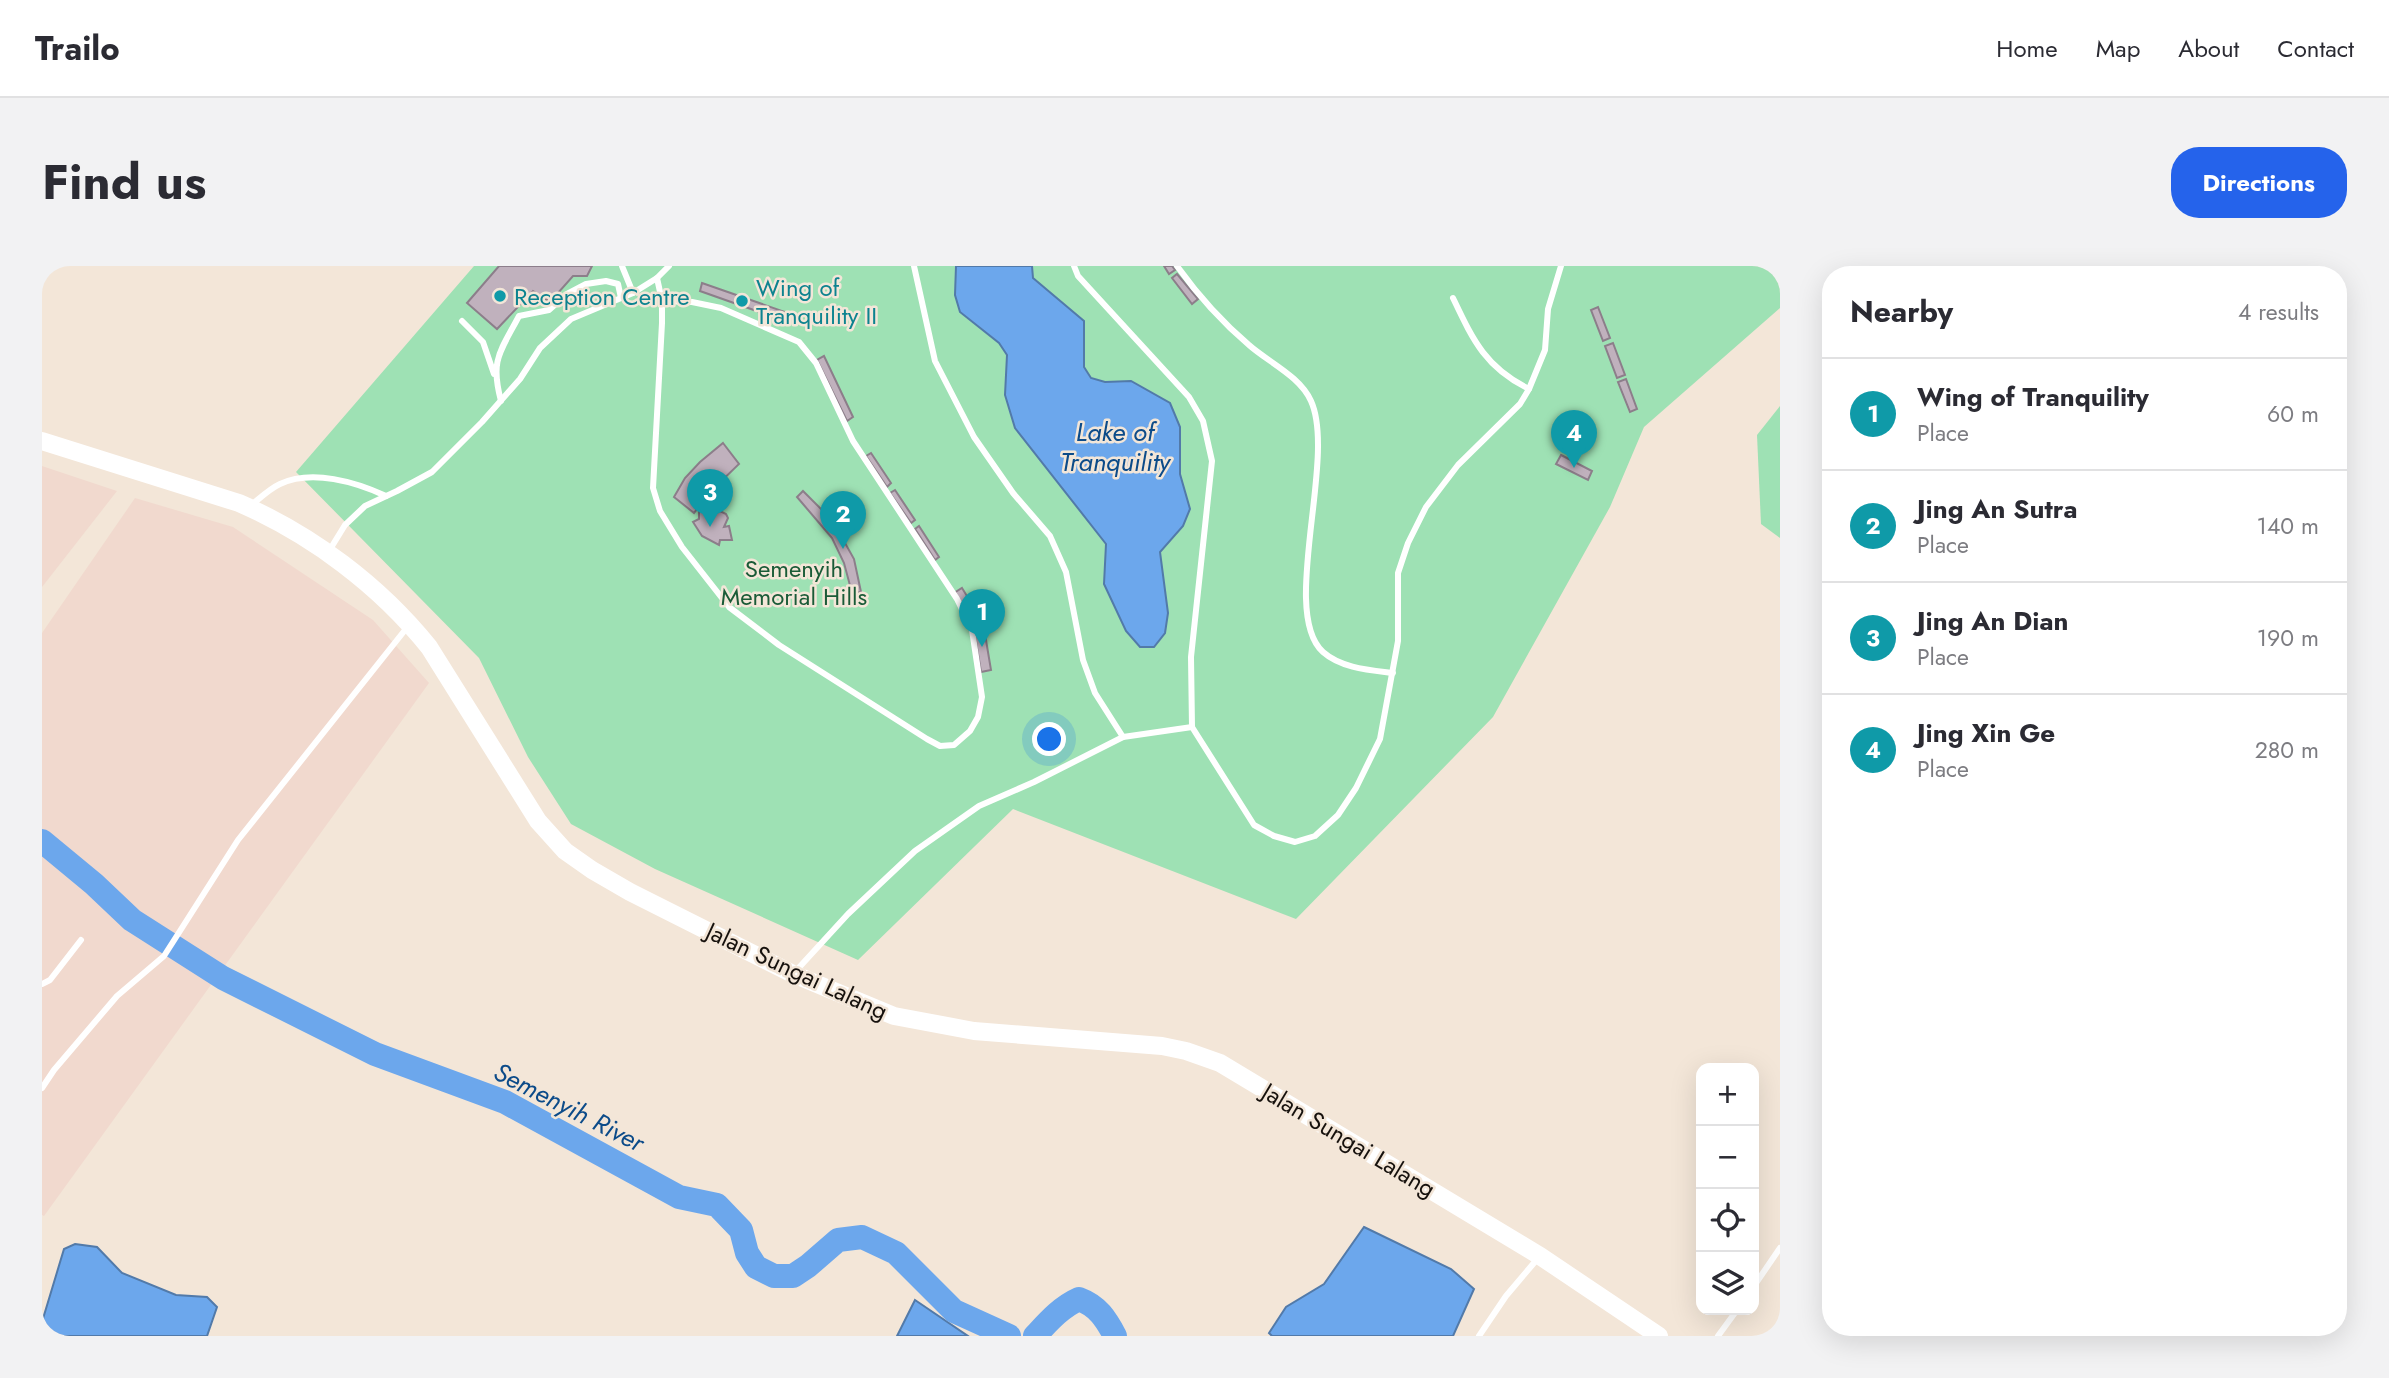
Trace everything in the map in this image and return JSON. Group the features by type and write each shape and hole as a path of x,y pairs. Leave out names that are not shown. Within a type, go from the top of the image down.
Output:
{"street":[{"name":"Jalan Sungai Lalang","path":"42,441 248,507 328,553 410,623 446,672 538,821 565,851 630,892 793,974 894,1016 974,1031 1162,1046 1203,1056 1235,1070 1540,1255 1659,1336"}],"lane":[{"path":"622,266 633,293"},
{"path":"328,553 345,525 365,506 432,472 501,401 520,379 540,348 571,319 633,293 657,278 669,266"},
{"path":"914,266 935,361 974,437 1013,493 1050,536 1066,572 1083,660 1094,693 1122,737"},
{"path":"1074,266 1078,276 1189,397 1203,421 1212,461 1191,657 1192,727 1254,825 1274,836 1295,842 1315,836 1338,815 1356,788 1380,739 1398,640 1398,573 1408,542 1426,507 1458,465 1520,404 1529,390 1545,350 1548,309 1561,266"},
{"path":"1177,266 1221,318 1249,345 1302,387 1312,402 1317,457 1306,606 1309,632 1321,651 1337,662 1393,673"},
{"path":"657,278 662,301 653,488 660,510 682,547 729,607 779,645 927,739 940,746 954,745 971,732 978,717 982,697 972,631 957,599 853,441 816,363 799,342 721,308 692,302 662,301"},
{"path":"494,376 499,354 519,316 549,310 567,294 586,284 606,281 618,284 621,298"},
{"path":"1452,298 1485,358 1508,379 1529,390"},
{"path":"462,321 483,342 501,401"},
{"path":"248,507 278,484 295,478 330,479 368,487 386,496"},
{"path":"42,1088 117,996 164,956 238,840 410,623"},
{"path":"793,974 848,914 915,851 979,806 1034,782 1122,737 1192,727"},
{"path":"42,984 50,980 81,940"},
{"path":"1759,1279 1780,1248"},
{"path":"1479,1336 1506,1296 1540,1255"},
{"path":"1718,1336 1733,1315"}],"shaded area":[{"path":"42,466 117,491 42,587"},
{"path":"135,498 233,527 373,620 429,683 44,1216 42,633"}],"green space":[{"name":"Semenyih Memorial Hills","path":"474,266 1780,266 1780,308 1644,427 1610,507 1493,717 1296,919 1013,809 858,960 655,869 571,824 528,757 479,658 296,472"},
{"path":"1780,406 1780,538 1761,524 1757,435"}],"water":[{"name":"Lake of Tranquility","path":"956,266 1032,266 1033,278 1084,321 1084,367 1091,378 1105,382 1131,381 1170,403 1180,427 1180,474 1190,509 1183,526 1160,552 1168,613 1165,633 1154,647 1140,647 1126,631 1104,584 1106,544 1015,428 1005,395 1007,355 999,343 960,312 955,295"},
{"path":"1364,1227 1451,1269 1474,1289 1453,1336 1272,1336 1269,1333 1286,1307 1324,1284"},
{"path":"75,1244 97,1247 122,1273 176,1295 207,1297 217,1307 207,1336 42,1336 42,1322 64,1249"},
{"path":"915,1300 968,1336 897,1336"}],"building":[{"name":"Reception Centre","path":"499,266 592,266 587,276 573,276 550,302 533,291 497,329 467,303"},
{"path":"1164,266 1172,266 1175,270 1169,274"},
{"path":"1177,274 1198,299 1192,304 1172,278"},
{"name":"Wing of Tranquility II","path":"702,283 785,312 782,320 700,291"},
{"path":"1598,307 1610,338 1603,341 1591,310"},
{"path":"1613,343 1625,375 1617,378 1605,346"},
{"path":"824,356 853,417 847,421 817,360"},
{"path":"1626,379 1637,409 1630,412 1618,382"},
{"path":"723,443 739,464 709,493 694,513 674,497 685,478"},
{"path":"871,453 891,483 887,487 866,456"},
{"path":"1561,455 1592,471 1588,480 1556,464"},
{"path":"895,490 915,520 911,523 890,493"},
{"path":"803,491 826,514 840,534 854,559 861,592 852,593 844,563 832,538 797,497"},
{"path":"699,508 712,510 712,515 720,511 726,514 728,518 724,527 729,526 732,540 720,540 719,545 702,536 693,522 699,519"},
{"path":"919,526 939,557 935,560 915,529"},
{"path":"962,588 983,622 991,670 981,672 973,623 954,593"}],"waterway":[{"name":"Semenyih River","path":"42,841 132,920 223,978 375,1054 505,1102 679,1197 717,1205 741,1230 747,1253 756,1267 774,1276 793,1276 838,1240 862,1237 896,1253 954,1311 1009,1336"},
{"name":"Semenyih River","path":"1035,1336 1050,1320 1079,1299 1101,1314 1115,1336"}],"place":[{"name":"Reception Centre","path":"500,296"},
{"name":"Wing of Tranquility II","path":"742,301"},
{"name":"Jing Xin Ge","path":"1574,468"},
{"name":"Jing An Dian","path":"710,527"},
{"name":"Jing An Sutra","path":"843,549"},
{"name":"Wing of Tranquility","path":"982,647"}]}
